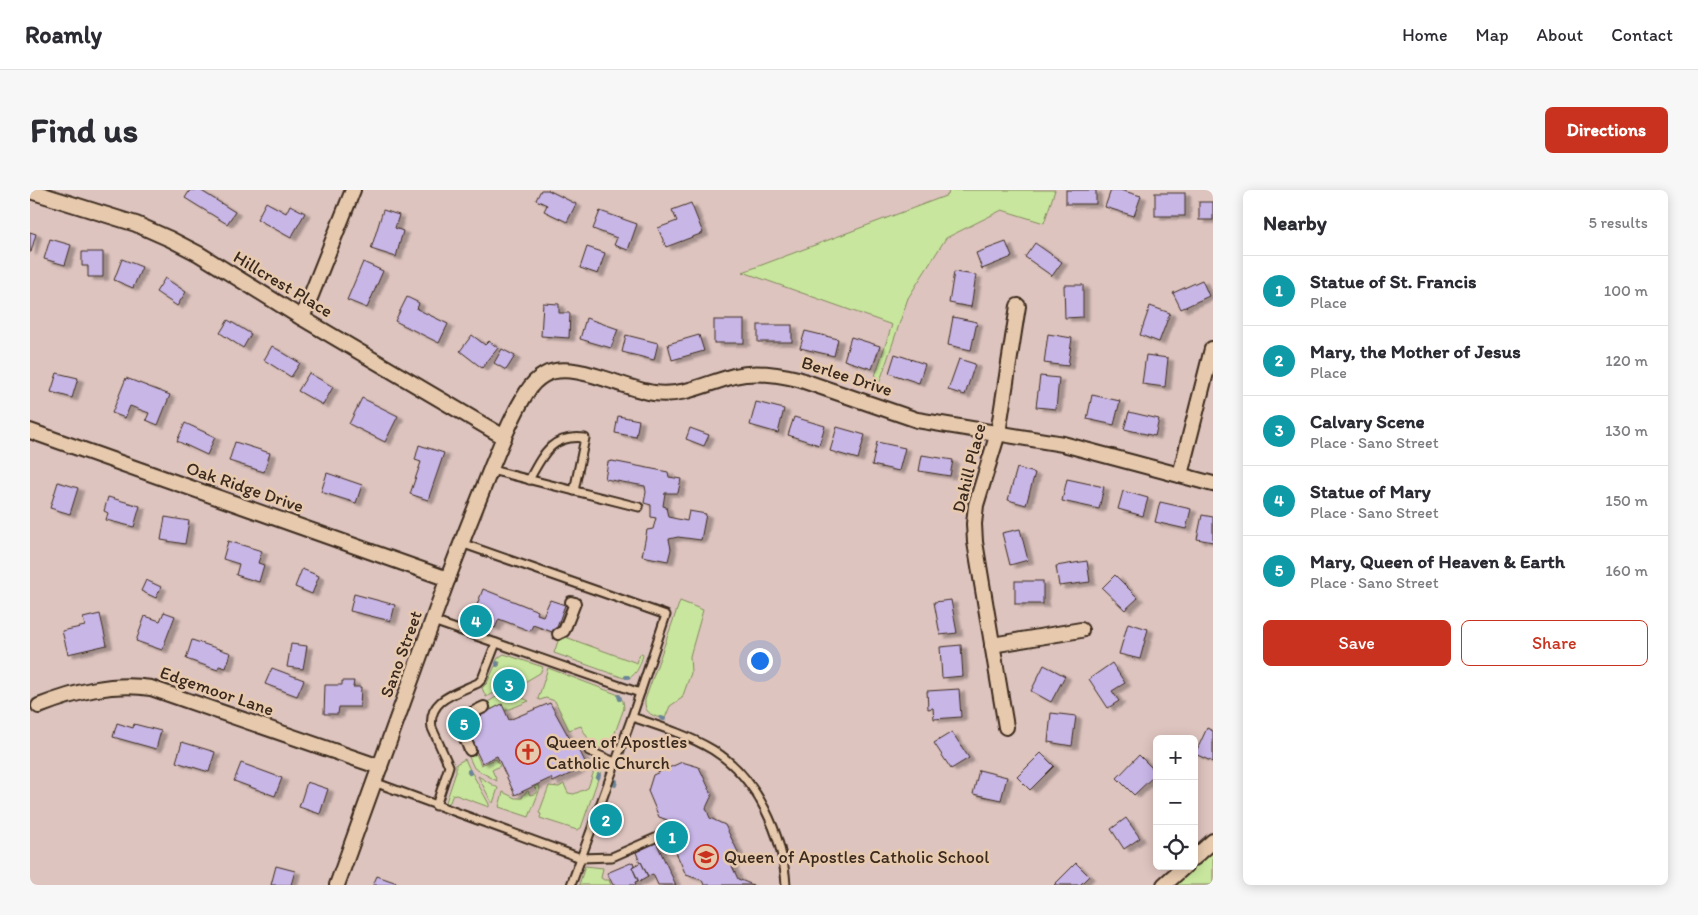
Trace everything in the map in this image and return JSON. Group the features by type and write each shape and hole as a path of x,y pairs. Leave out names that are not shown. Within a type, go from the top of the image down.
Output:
{"street":[{"path":"302,318 353,190"},
{"name":"Hillcrest Place","path":"30,191 69,196 170,239 199,254 302,318 504,437"},
{"name":"Dahill Place","path":"1006,727 975,542 974,524 976,505 998,433 1018,306"},
{"path":"1180,475 1212,349"},
{"name":"Berlee Drive","path":"504,437 531,386 546,374 556,370 577,371 639,391 658,394 678,393 696,389 745,374 778,374 798,379 917,420 1063,444 1213,484"},
{"name":"Oak Ridge Drive","path":"30,431 448,579"},
{"name":"Sano Street","path":"337,885 461,543 504,437"},
{"path":"558,634 564,631 574,603 571,602"},
{"path":"992,645 1081,630"},
{"name":"Edgemoor Lane","path":"39,706 63,697 116,686 134,685 151,688 380,767"},
{"path":"470,750 457,720 484,707"},
{"path":"1198,854 1213,841"},
{"path":"1164,885 1181,870"}],"lane":[{"path":"529,480 542,457 553,444 558,441 578,437 586,438 574,491"},
{"path":"491,470 639,507"},
{"path":"461,543 666,615 571,885"},
{"path":"433,621 640,693"},
{"path":"436,806 449,766 432,728 433,710 442,700 478,683 482,679 496,643"},
{"path":"632,716 695,740 727,760 739,772 755,793 773,829 780,851 786,885"},
{"path":"589,751 615,762"},
{"path":"374,782 581,858 612,857 662,835"}],"green space":[{"path":"949,190 1055,190 1044,223 1002,210 946,238 908,298 878,387 872,385 892,325 743,272 948,195"},
{"path":"680,601 703,610 690,656 691,673 682,698 670,706 665,718 660,718 648,712 645,700"},
{"path":"560,635 637,663 642,653 640,665 635,674 629,678 625,676 624,678 554,653"},
{"path":"504,654 543,667 540,673 511,690 498,691 486,697 482,688 487,683 495,666 499,666 500,662 496,662 498,658"},
{"path":"548,668 619,695 623,701 624,708 611,744 606,748 597,747 593,744 581,726 569,730 555,701 546,698 538,699"},
{"path":"515,694 529,701 505,711 492,710 488,702 498,696"},
{"path":"476,754 481,765 496,759 500,766 492,770 497,781 474,768 469,757"},
{"path":"465,759 470,770 467,772 469,775 472,773 489,807 453,794 450,802 447,804 446,802 456,772 456,764"},
{"path":"593,764 601,769 600,774 598,773 596,778 598,779 581,828 577,830 540,818 541,814 539,813 549,786 559,787 564,784 568,793 574,794 588,788 594,771 590,766"},
{"path":"478,776 498,788 493,803 492,803"},
{"path":"539,785 540,789 529,817 499,807 503,792 515,798 522,798 528,791 530,795 537,793 534,787"},
{"path":"1213,842 1213,885 1174,885 1187,870 1198,870 1198,859"},
{"path":"585,866 603,868 601,878 609,880 611,885 579,885"}],"building":[{"path":"190,190 200,190 235,212 227,224 185,198"},
{"path":"541,190 548,190 576,204 567,222 544,211 547,205 536,200"},
{"path":"1066,190 1096,190 1096,204 1066,204"},
{"path":"1111,190 1120,190 1141,196 1134,216 1105,207"},
{"path":"1155,193 1185,193 1185,216 1155,216"},
{"path":"266,202 286,213 290,205 305,213 291,238 257,219"},
{"path":"1199,202 1213,202 1213,220 1199,220"},
{"path":"691,203 703,233 666,247 658,228 677,221 672,210"},
{"path":"383,210 399,215 395,228 403,231 396,257 371,249"},
{"path":"600,211 637,224 628,250 614,245 617,238 593,229"},
{"path":"30,232 36,234 31,252 30,252"},
{"path":"50,239 71,245 65,265 44,259"},
{"path":"1006,242 1012,257 982,269 976,253"},
{"path":"1035,243 1062,262 1052,276 1025,257"},
{"path":"587,247 605,253 598,274 580,268"},
{"path":"82,252 103,252 103,277 88,277 88,266 82,266"},
{"path":"122,259 142,267 133,288 114,280"},
{"path":"363,262 383,271 367,308 347,300"},
{"path":"954,272 976,275 971,307 949,303"},
{"path":"165,278 186,292 177,306 156,292"},
{"path":"1202,280 1209,296 1181,309 1173,293"},
{"path":"1064,285 1083,285 1083,317 1065,318"},
{"path":"407,297 419,303 417,309 448,324 439,343 395,321"},
{"path":"543,303 559,304 559,313 570,313 569,338 541,336"},
{"path":"1150,306 1170,313 1159,342 1140,335"},
{"path":"953,317 977,322 971,350 948,345"},
{"path":"586,318 618,329 611,348 580,339"},
{"path":"228,320 251,334 243,348 220,333"},
{"path":"714,320 744,320 744,343 714,343"},
{"path":"758,325 792,325 792,342 758,342"},
{"path":"805,331 838,339 834,356 800,348"},
{"path":"1048,334 1072,338 1068,366 1044,363"},
{"path":"472,335 485,345 489,341 498,348 482,368 460,351"},
{"path":"626,335 658,343 654,360 622,352"},
{"path":"699,335 704,351 672,360 668,344"},
{"path":"851,337 880,346 872,369 844,360"},
{"path":"272,346 300,363 291,377 264,360"},
{"path":"502,349 515,356 506,370 494,363"},
{"path":"895,354 925,364 919,383 889,373"},
{"path":"1146,355 1168,358 1165,387 1142,384"},
{"path":"959,359 975,364 965,395 948,390"},
{"path":"57,373 78,378 72,398 51,392"},
{"path":"309,373 333,387 323,405 298,391"},
{"path":"1040,376 1059,378 1056,409 1036,407"},
{"path":"126,378 170,395 158,425 146,420 149,413 130,406 125,418 112,413"},
{"path":"1092,395 1120,401 1114,425 1087,419"},
{"path":"362,398 398,416 385,442 349,424"},
{"path":"756,402 784,409 778,433 750,425"},
{"path":"1129,412 1159,419 1155,436 1124,429"},
{"path":"618,416 639,420 636,437 615,433"},
{"path":"794,417 825,426 819,445 788,435"},
{"path":"185,423 215,437 207,455 177,441"},
{"path":"837,427 865,435 858,459 830,451"},
{"path":"690,428 709,435 704,446 686,439"},
{"path":"235,442 270,453 264,472 229,461"},
{"path":"877,442 905,448 899,471 872,465"},
{"path":"419,445 444,453 428,500 410,494 421,462 415,460"},
{"path":"922,455 953,460 950,476 919,471"},
{"path":"612,461 668,472 669,477 681,479 678,493 665,493 663,506 666,507 668,517 687,521 689,511 706,514 701,540 678,537 669,539 671,549 668,561 642,556 647,530 653,529 656,518 651,517 651,505 644,503 645,486 605,479 608,462"},
{"path":"1017,468 1035,473 1026,505 1008,500"},
{"path":"327,473 362,485 356,503 321,492"},
{"path":"1067,479 1104,487 1099,509 1062,501"},
{"path":"58,482 78,488 70,514 50,508"},
{"path":"1123,491 1148,498 1143,516 1118,509"},
{"path":"108,497 140,506 134,527 106,520 108,513 104,511"},
{"path":"1160,502 1191,509 1186,529 1155,522"},
{"path":"1202,515 1213,517 1213,542 1197,539"},
{"path":"165,517 189,521 185,544 161,540"},
{"path":"1020,529 1028,560 1010,565 1002,533"},
{"path":"228,541 262,551 258,563 264,565 259,582 236,575 239,564 223,559"},
{"path":"1087,561 1090,582 1059,586 1056,566"},
{"path":"302,569 319,576 312,594 295,587"},
{"path":"1115,575 1138,598 1125,610 1102,588"},
{"path":"146,580 161,587 156,598 141,591"},
{"path":"1015,581 1043,581 1043,604 1015,604"},
{"path":"483,589 538,611 537,614 543,616 550,600 565,605 555,633 533,625 530,631 499,619 495,628 472,618"},
{"path":"354,594 395,605 391,621 350,611"},
{"path":"951,600 957,633 940,635 934,602"},
{"path":"164,612 175,616 162,650 136,641 145,616 160,621"},
{"path":"100,614 107,645 68,654 62,631 85,626 83,618"},
{"path":"1128,623 1148,629 1140,659 1119,654"},
{"path":"192,640 231,653 226,668 219,666 218,670 186,659"},
{"path":"291,644 307,646 303,669 287,667"},
{"path":"961,645 963,676 942,678 940,647"},
{"path":"1112,663 1125,683 1112,691 1119,701 1108,708 1089,679"},
{"path":"1044,665 1065,676 1051,702 1031,691"},
{"path":"272,668 304,680 297,696 265,684"},
{"path":"342,681 354,681 353,687 361,687 360,707 339,707 338,714 324,714 325,685 342,685"},
{"path":"959,689 961,717 934,719 933,708 928,709 927,691"},
{"name":"Queen of Apostles Catholic Church","path":"550,703 571,741 574,739 587,766 553,782 551,778 515,795 497,756 482,763 463,724 502,704 509,720"},
{"path":"1051,713 1076,716 1072,746 1048,742"},
{"path":"117,723 133,728 134,724 161,731 156,749 113,737"},
{"path":"1207,728 1213,731 1213,762 1198,755 1198,748"},
{"path":"952,732 969,758 951,769 934,743"},
{"path":"182,742 215,752 209,772 176,762"},
{"path":"1041,753 1054,766 1030,790 1017,777"},
{"path":"1139,755 1153,769 1153,777 1134,795 1117,778"},
{"path":"682,762 699,767 712,795 706,808 710,818 725,825 738,852 732,866 738,879 753,885 704,885 702,880 686,875 674,848 680,834 676,823 659,817 648,791 653,775"},
{"path":"241,763 282,778 275,796 234,781"},
{"path":"979,770 1007,777 1001,800 973,794"},
{"path":"307,782 328,789 320,814 299,807"},
{"path":"1126,818 1140,838 1124,849 1111,829"},
{"path":"656,842 676,885 658,885 653,874 648,876 640,863 636,852"},
{"path":"633,862 634,865 632,867 638,881 635,882 636,885 613,885 607,873"},
{"path":"641,862 648,877 639,882 632,867"},
{"path":"1076,863 1089,876 1080,885 1054,885"},
{"path":"276,866 295,871 291,885 271,885"},
{"path":"377,876 397,883 396,885 373,885"}],"waterway":[{"path":"615,785 616,781"}],"place":[{"name":"Statue of Mary","path":"476,621"},
{"name":"Calvary Scene","path":"509,685"},
{"name":"Mary, Queen of Heaven & Earth","path":"464,724"},
{"name":"Queen of Apostles Catholic Church","path":"528,752"},
{"name":"Mary, the Mother of Jesus","path":"606,820"},
{"name":"Statue of St. Francis","path":"672,837"},
{"name":"Queen of Apostles Catholic School","path":"706,857"}]}
